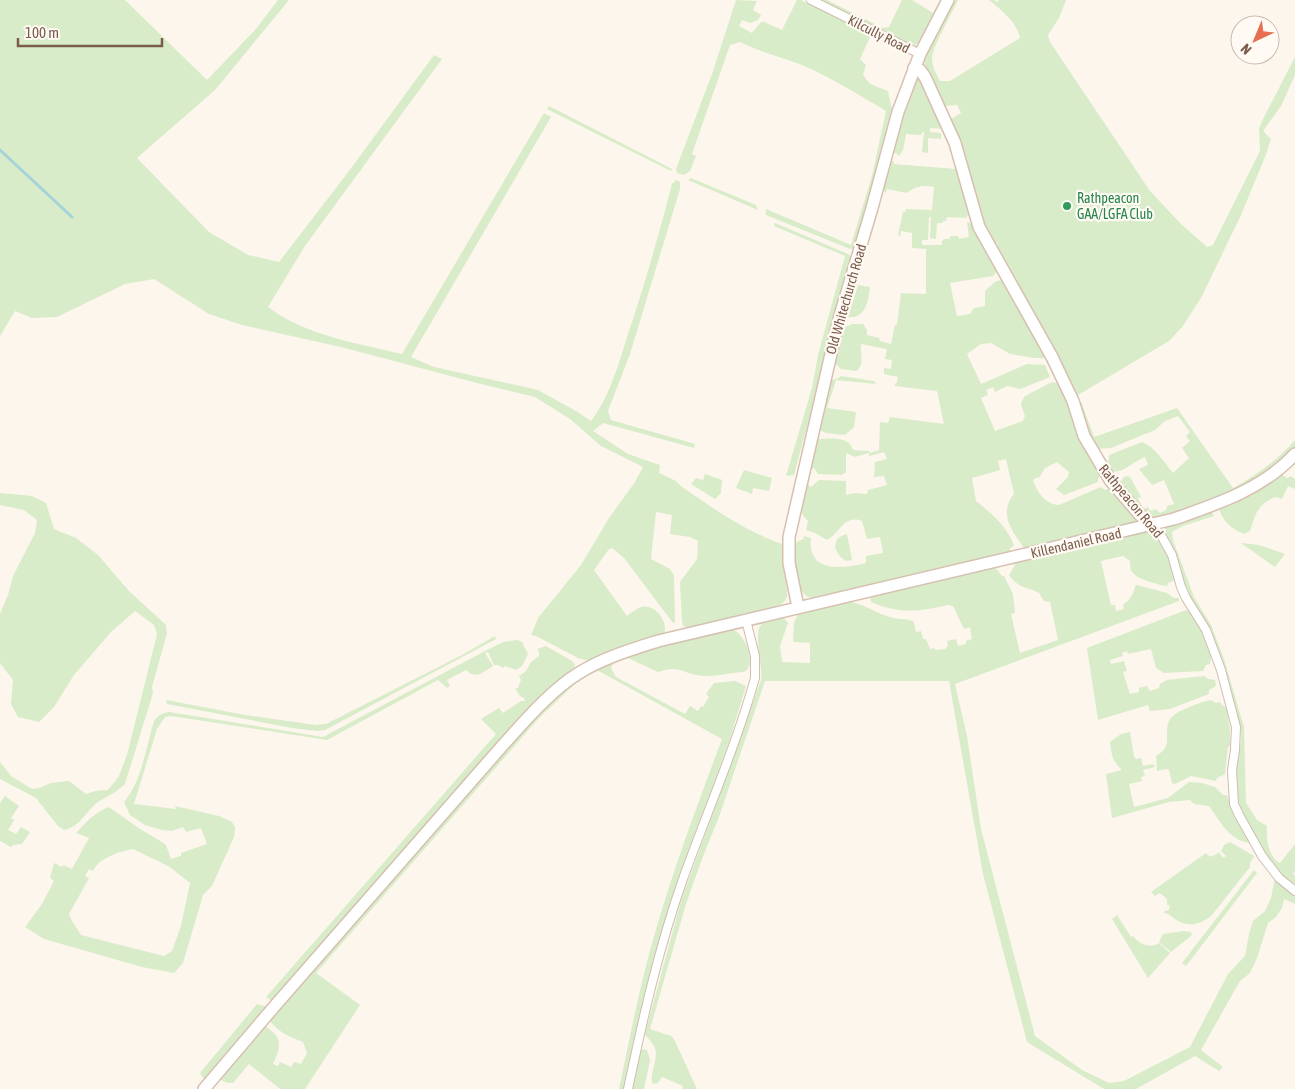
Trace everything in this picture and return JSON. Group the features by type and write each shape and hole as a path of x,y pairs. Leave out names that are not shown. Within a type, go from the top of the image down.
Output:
{"street":[{"name":"Kilcully Road","path":"811,0 920,54"},
{"name":"Old Whitechurch Road","path":"798,607 788,563 787,546 839,319 898,112 920,54 948,0"},
{"name":"Rathpeacon Road","path":"914,68 920,70 930,85 955,143 979,227 1052,357 1073,401 1084,436 1091,450 1110,480 1162,537 1172,555 1181,587 1206,630 1221,670 1236,727 1232,770 1234,804 1262,856 1275,873 1292,889"},
{"name":"Killendaniel Road","path":"204,1089 497,752 570,679 597,663 635,648 798,607 1152,525 1213,506 1246,490 1269,476 1295,454"},
{"path":"628,1089 641,1028 668,928 683,880 755,678 755,656 746,620"}],"green space":[{"path":"0,0 125,0 207,80 255,30 278,0 289,0 215,90 137,158 209,232 248,255 279,262 434,55 442,59 305,246 268,307 283,317 315,332 402,354 544,113 551,117 411,357 434,367 538,390 591,421 604,401 617,368 646,278 672,184 676,180 680,182 680,189 630,354 608,411 611,420 695,444 694,448 603,423 593,431 628,454 660,465 659,473 676,481 682,487 742,526 782,544 782,561 787,589 787,597 783,603 772,609 688,628 683,626 680,582 697,559 698,541 690,537 670,534 672,515 656,512 651,559 670,569 674,576 675,622 673,623 624,558 612,548 609,549 594,570 627,616 641,607 651,608 660,614 665,629 664,634 594,660 589,661 578,658 531,635 538,618 581,565 643,467 601,446 570,419 535,397 341,347 242,325 209,314 154,279 125,284 57,317 32,318 15,311 0,336"},
{"path":"736,0 757,1 753,10 761,15 758,20 750,23 742,20 739,26 752,33 762,21 782,30 797,0 801,0 875,35 871,35 860,59 866,65 863,75 870,84 888,91 892,110 855,248 850,249 766,215 766,209 851,245 872,176 886,111 809,68 740,42 730,45 692,154 696,156 690,171 684,175 677,173 676,169 712,74"},
{"path":"820,0 827,0 883,28 889,27 902,0 912,0 933,13 940,0 943,0 924,37 914,46 909,46 890,34"},
{"name":"Rathpeacon GAA/LGFA Club","path":"953,0 958,0 939,38 932,58 933,67 940,81 950,81 1020,38 1012,22 989,0 997,2 999,0 1066,0 1059,18 1048,35 1050,42 1150,191 1181,224 1207,247 1213,245 1260,151 1259,128 1295,57 1295,75 1281,106 1263,131 1271,139 1241,215 1202,296 1183,326 1169,341 1078,395 996,252 998,243 994,244 984,233 950,120 961,113 957,105 945,106 925,66 924,58"},
{"path":"916,79 922,81 944,129 930,128 930,132 941,133 941,139 928,138 928,153 922,152 924,132 921,135 906,134 903,150 899,156 893,153 896,132 912,85"},
{"path":"549,106 672,169 671,171 547,109"},
{"path":"952,149 971,213 966,218 947,217 943,223 937,223 936,239 930,238 931,217 929,217 928,240 922,240 922,245 942,245 942,241 950,239 950,236 958,236 959,239 969,237 967,222 974,225 998,270 993,276 950,283 957,316 970,314 974,308 985,306 985,291 996,281 1003,280 1045,356 1042,359 1010,354 991,343 981,344 967,354 981,384 1027,364 1045,365 1050,377 1020,389 1007,386 995,392 993,387 986,390 988,395 981,398 995,431 1023,421 1025,416 1021,405 1025,396 1052,382 1059,384 1101,474 1098,482 1064,495 1056,489 1068,477 1069,472 1057,462 1045,468 1039,478 1033,480 1037,489 1046,500 1059,505 1101,487 1105,490 1110,488 1137,520 1136,523 1026,549 1008,521 1007,508 1014,494 1006,459 998,461 1000,470 972,478 976,501 998,520 1007,531 1014,545 1010,549 1010,554 811,598 805,595 802,590 797,578 793,556 796,543 803,539 804,536 811,538 811,549 815,558 828,566 847,567 866,563 866,556 883,553 880,537 867,539 862,521 851,520 846,522 827,540 806,530 808,521 804,517 801,508 806,482 811,487 819,480 846,481 846,495 855,493 867,494 868,490 887,485 884,476 874,477 875,462 887,459 884,452 869,456 869,453 855,457 846,453 846,472 842,475 818,474 814,468 809,470 817,439 843,440 851,445 853,450 869,451 870,453 879,450 880,422 888,423 890,417 944,424 937,391 894,386 898,377 884,374 884,368 891,369 892,360 885,359 887,349 861,344 861,363 856,371 841,369 834,364 841,329 852,324 863,324 867,330 867,335 891,344 895,325 897,325 901,293 926,294 926,249 912,248 912,233 901,231 900,236 898,235 903,212 906,209 932,210 934,187 920,187 907,193 887,189 886,193 882,189 889,162 894,161 894,164 956,169 949,150"},
{"path":"691,178 756,205 758,210 688,180"},
{"path":"775,223 852,257 794,475 786,476 812,388 818,355 845,256 774,226"},
{"path":"858,285 870,287 867,303 859,315 848,317"},
{"path":"841,376 874,381 876,384 836,380 827,408 856,412 854,427 845,435 826,433 818,429 831,380"},
{"path":"1081,401 1094,437 1177,408 1233,488 1266,467 1295,440 1295,448 1263,476 1216,500 1156,519 1146,516 1118,485 1125,476 1130,477 1141,497 1138,498 1143,509 1148,507 1150,511 1156,509 1160,513 1166,510 1167,506 1174,504 1164,480 1152,485 1139,469 1148,465 1145,457 1116,472 1109,472 1104,464 1109,460 1109,455 1142,442 1156,452 1173,473 1189,458 1182,448 1190,441 1186,436 1190,432 1178,416 1165,421 1155,430 1111,448 1096,449 1079,403"},
{"path":"744,470 772,478 769,491 753,488 752,494 736,488"},
{"path":"705,474 722,480 721,493 715,499 691,484 696,478 703,480"},
{"path":"1281,474 1287,478 1291,476 1295,479 1295,489 1288,486 1282,499 1275,497 1264,503 1256,514 1250,531 1244,534 1228,524 1219,509 1257,490"},
{"path":"0,493 32,496 46,503 54,529 76,538 98,555 129,591 166,625 167,633 152,687 153,693 125,784 116,792 98,802 74,826 64,830 58,826 36,798 0,779 0,762 11,776 32,789 51,783 69,781 86,794 108,790 119,776 127,755 157,634 154,625 135,611 111,632 74,675 54,707 39,722 18,717 11,704 13,680 0,663 0,614 13,576 35,533 37,520 24,510 0,505"},
{"path":"1212,512 1214,516 1183,526 1172,532 1173,540 1194,597 1211,625 1224,659 1244,727 1246,803 1257,820 1267,826 1270,852 1276,860 1280,863 1295,844 1295,871 1293,874 1295,876 1295,888 1281,878 1269,862 1241,813 1235,776 1241,741 1241,729 1222,662 1186,591 1179,565 1170,542 1163,532 1168,526"},
{"path":"1148,531 1154,533 1159,538 1168,551 1175,580 1168,583 1167,586 1139,577 1131,570 1130,561 1123,556 1101,561 1111,605 1115,605 1116,611 1124,609 1123,605 1131,597 1137,585 1167,593 1174,598 1179,598 1179,601 955,684 967,736 981,829 1035,1036 1082,1070 1109,1083 1124,1081 1190,1047 1228,974 1245,956 1253,921 1265,911 1271,898 1275,878 1295,894 1295,904 1284,899 1282,908 1276,917 1268,923 1257,958 1250,973 1240,981 1201,1050 1223,1067 1219,1071 1195,1056 1136,1089 1104,1089 1027,1042 983,874 949,681 765,681 719,817 686,904 650,1029 671,1036 674,1039 697,1089 682,1089 683,1086 662,1077 658,1083 653,1084 652,1076 656,1053 653,1044 645,1035 646,1030 681,901 761,680 758,635 761,625 769,620 784,618 788,623 780,646 782,662 810,663 810,643 794,642 793,640 794,623 799,612 850,600 888,617 914,622 916,632 921,631 923,639 926,639 930,649 945,649 948,646 947,641 956,639 958,646 966,644 966,641 972,639 970,627 964,629 953,606 948,605 909,611 891,609 871,602 870,595 994,566 1004,576 1013,594 1015,613 1011,614 1020,653 1058,640 1050,602 1044,601 1039,593 1019,585 1013,580 1009,575 1015,565 1014,563"},
{"path":"847,534 852,560 846,561 838,554 835,546 838,539"},
{"path":"1241,543 1259,545 1285,554 1275,567"},
{"path":"1186,610 1191,612 1203,630 1211,650 1210,664 1206,665 1203,671 1164,673 1156,668 1151,649 1128,654 1127,651 1122,653 1123,656 1110,660 1111,664 1124,661 1127,671 1123,672 1130,694 1139,692 1139,688 1147,686 1150,691 1159,688 1160,684 1167,680 1204,676 1215,680 1216,686 1209,690 1209,694 1170,709 1150,711 1148,705 1098,720 1087,648"},
{"path":"731,629 741,636 748,649 750,663 744,672 703,676 677,669 658,672 628,658 613,663 611,668 616,677 685,714 690,706 698,711 701,706 703,707 709,697 706,694 714,683 735,681 746,686 729,742 685,862 664,928 646,991 624,1089 619,1089 650,952 662,908 722,739 597,670 576,683 539,718 316,973 360,1005 305,1089 280,1089 249,1064 233,1083 227,1083 219,1079 264,1026 277,1036 279,1044 273,1064 278,1066 280,1062 291,1067 294,1062 301,1064 307,1053 303,1042 280,1031 269,1020 457,804 545,708 574,681 631,652"},
{"path":"495,636 496,639 325,730 292,728 167,704 166,700 245,715 316,725 326,724 462,655"},
{"path":"517,640 522,642 528,654 522,666 516,670 494,665 488,652 485,653 493,666 483,673 476,675 466,670 447,680 450,686 447,688 438,680 327,740 171,716 165,717 157,729 134,804 176,809 175,806 219,816 232,822 235,827 234,837 212,886 203,895 183,963 174,973 142,967 44,939 25,927 42,904 54,881 50,878 54,863 72,869 89,838 76,833 91,818 104,809 109,807 162,842 166,845 171,859 181,856 181,853 207,844 201,828 186,832 183,827 172,831 145,825 130,815 124,802 135,784 143,763 154,721 160,715 169,712 323,737 503,642","holes":["133,849 170,867 190,883 181,926 172,951 164,956 81,935 69,914 89,878 85,876 89,869 93,871 105,859"]},
{"path":"546,646 575,664 572,672 272,1001 266,997 496,734 481,719 499,708 503,713 521,701 525,701 515,688 518,688 521,680 519,676 539,656 537,649"},
{"path":"1211,700 1216,703 1220,702 1226,708 1228,717 1230,746 1228,747 1225,774 1217,778 1216,781 1191,776 1175,784 1172,783 1169,770 1157,771 1156,756 1165,748 1169,721 1181,710"},
{"path":"1130,732 1134,757 1136,759 1141,758 1143,766 1154,764 1155,767 1143,770 1145,776 1141,777 1142,781 1129,784 1134,807 1168,798 1189,782 1215,787 1223,795 1227,795 1231,807 1251,843 1231,835 1209,806 1194,804 1190,800 1169,802 1112,818 1106,774 1122,770 1113,758 1110,742 1121,734"},
{"path":"5,796 19,806 11,818 14,820 8,830 16,834 21,827 30,832 22,844 11,847 0,841 0,803"},
{"path":"1230,842 1254,856 1250,867 1212,915 1201,922 1188,924 1164,913 1164,911 1169,910 1170,905 1167,905 1167,899 1160,893 1155,896 1151,892 1206,853 1214,856 1219,852 1223,858 1226,856 1221,851 1224,845"},
{"path":"1254,870 1257,873 1186,966 1182,963"},
{"path":"1117,915 1131,937 1133,936 1148,946 1159,943 1170,953 1148,978 1112,919"},
{"path":"1191,932 1192,935 1171,952 1159,942 1163,934"},
{"path":"257,1004 267,1007 205,1081 200,1073"},
{"path":"641,1049 647,1050 650,1060 644,1089 632,1089"}],"waterway":[{"path":"0,150 72,217"}],"place":[{"name":"Rathpeacon GAA/LGFA Club","path":"1067,206"}]}
